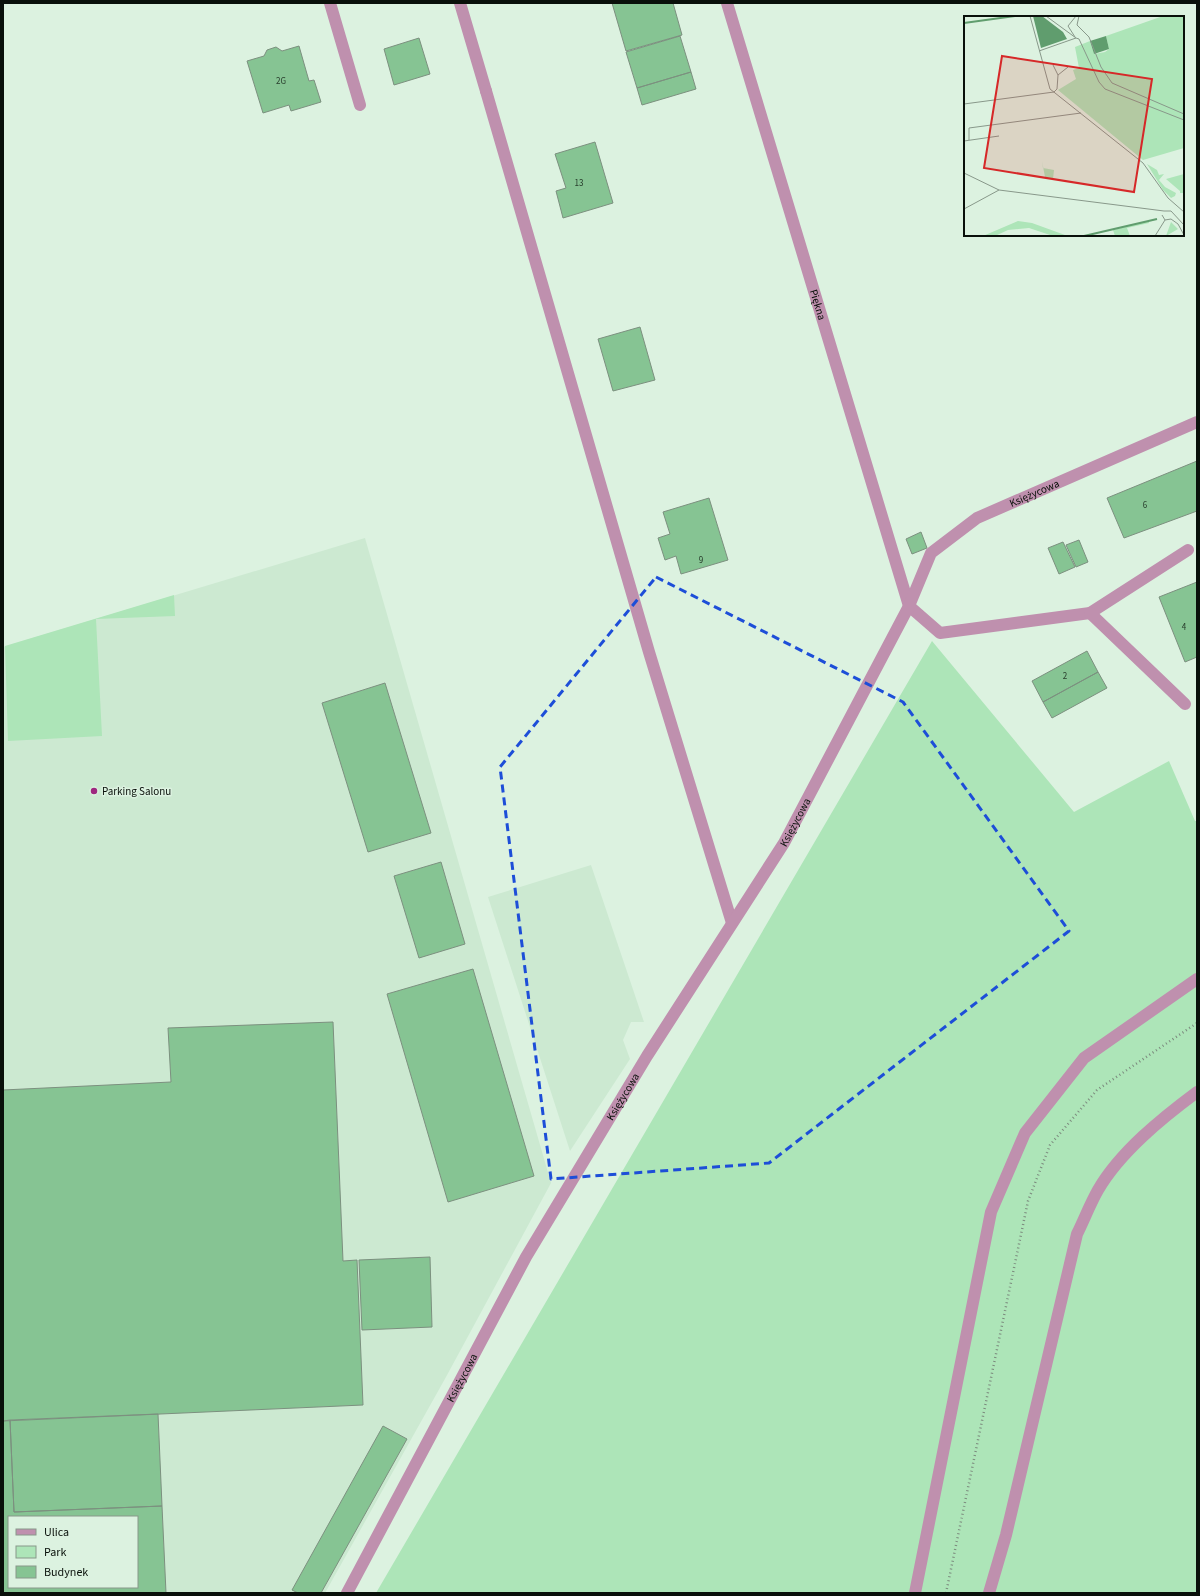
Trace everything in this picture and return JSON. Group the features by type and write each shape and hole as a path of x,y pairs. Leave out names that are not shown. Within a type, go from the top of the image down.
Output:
{"street":[{"path":"330,3 360,105"},
{"path":"460,3 647,645 732,923"},
{"name":"Piękna","path":"727,3 909,606"},
{"name":"Księżycowa","path":"348,1593 526,1257 647,1056 784,843 909,606 931,553 977,518 1197,422"},
{"path":"909,606 940,634 1090,613 1188,550"},
{"path":"1090,613 1185,704"},
{"path":"915,1593 991,1212 1025,1134 1084,1058 1197,979"},
{"path":"989,1593 1006,1534 1076,1234 1098,1189 1126,1154 1171,1111 1197,1092"}],"path":[{"path":"946,1593 1028,1200 1050,1145 1097,1090 1197,1023"}],"highlighted area":[{"path":"656,577 903,702 1069,931 769,1163 551,1179 500,767"}],"shaded area":[{"path":"365,538 551,1183 446,1377 325,1593 3,1593 3,647"},
{"path":"591,865 644,1022 631,1022 623,1040 630,1059 570,1151 488,897"}],"green space":[{"path":"174,595 175,616 96,619 102,736 8,741 5,646"},
{"path":"932,641 1074,812 1169,761 1195,821 1197,821 1197,1593 376,1593"}],"building":[{"path":"612,3 673,3 682,35 626,51"},
{"path":"680,36 691,72 637,88 626,52"},
{"path":"419,38 430,74 394,85 384,49"},
{"path":"299,46 309,81 314,80 321,102 291,111 289,105 263,113 247,61 264,56 267,50 276,47 282,51"},
{"path":"691,72 696,89 642,105 637,88"},
{"path":"595,142 613,203 563,218 556,191 566,188 555,154"},
{"path":"640,327 655,380 613,391 598,339"},
{"path":"1197,461 1197,511 1124,538 1107,498"},
{"path":"709,498 728,560 681,574 676,556 665,560 658,538 670,534 663,512"},
{"path":"921,532 927,548 912,554 906,539"},
{"path":"1079,540 1088,562 1076,567 1066,545"},
{"path":"1063,542 1075,567 1059,574 1048,548"},
{"path":"1197,582 1197,657 1185,662 1159,597"},
{"path":"1087,651 1098,672 1043,702 1032,681"},
{"path":"1098,672 1107,688 1052,718 1043,702"},
{"path":"385,683 431,833 368,852 322,703"},
{"path":"441,862 465,944 419,958 394,876"},
{"path":"473,969 534,1176 448,1202 387,994"},
{"path":"333,1022 343,1261 357,1260 363,1405 3,1421 3,1090 171,1082 168,1028"},
{"path":"430,1257 432,1327 362,1330 359,1260"},
{"path":"158,1414 162,1506 14,1512 10,1420"},
{"path":"10,1420 14,1512 162,1506 166,1593 3,1593 3,1421"},
{"path":"383,1426 407,1439 321,1593 298,1593 292,1590"}],"place":[{"name":"Parking Salonu","path":"94,791"}]}
